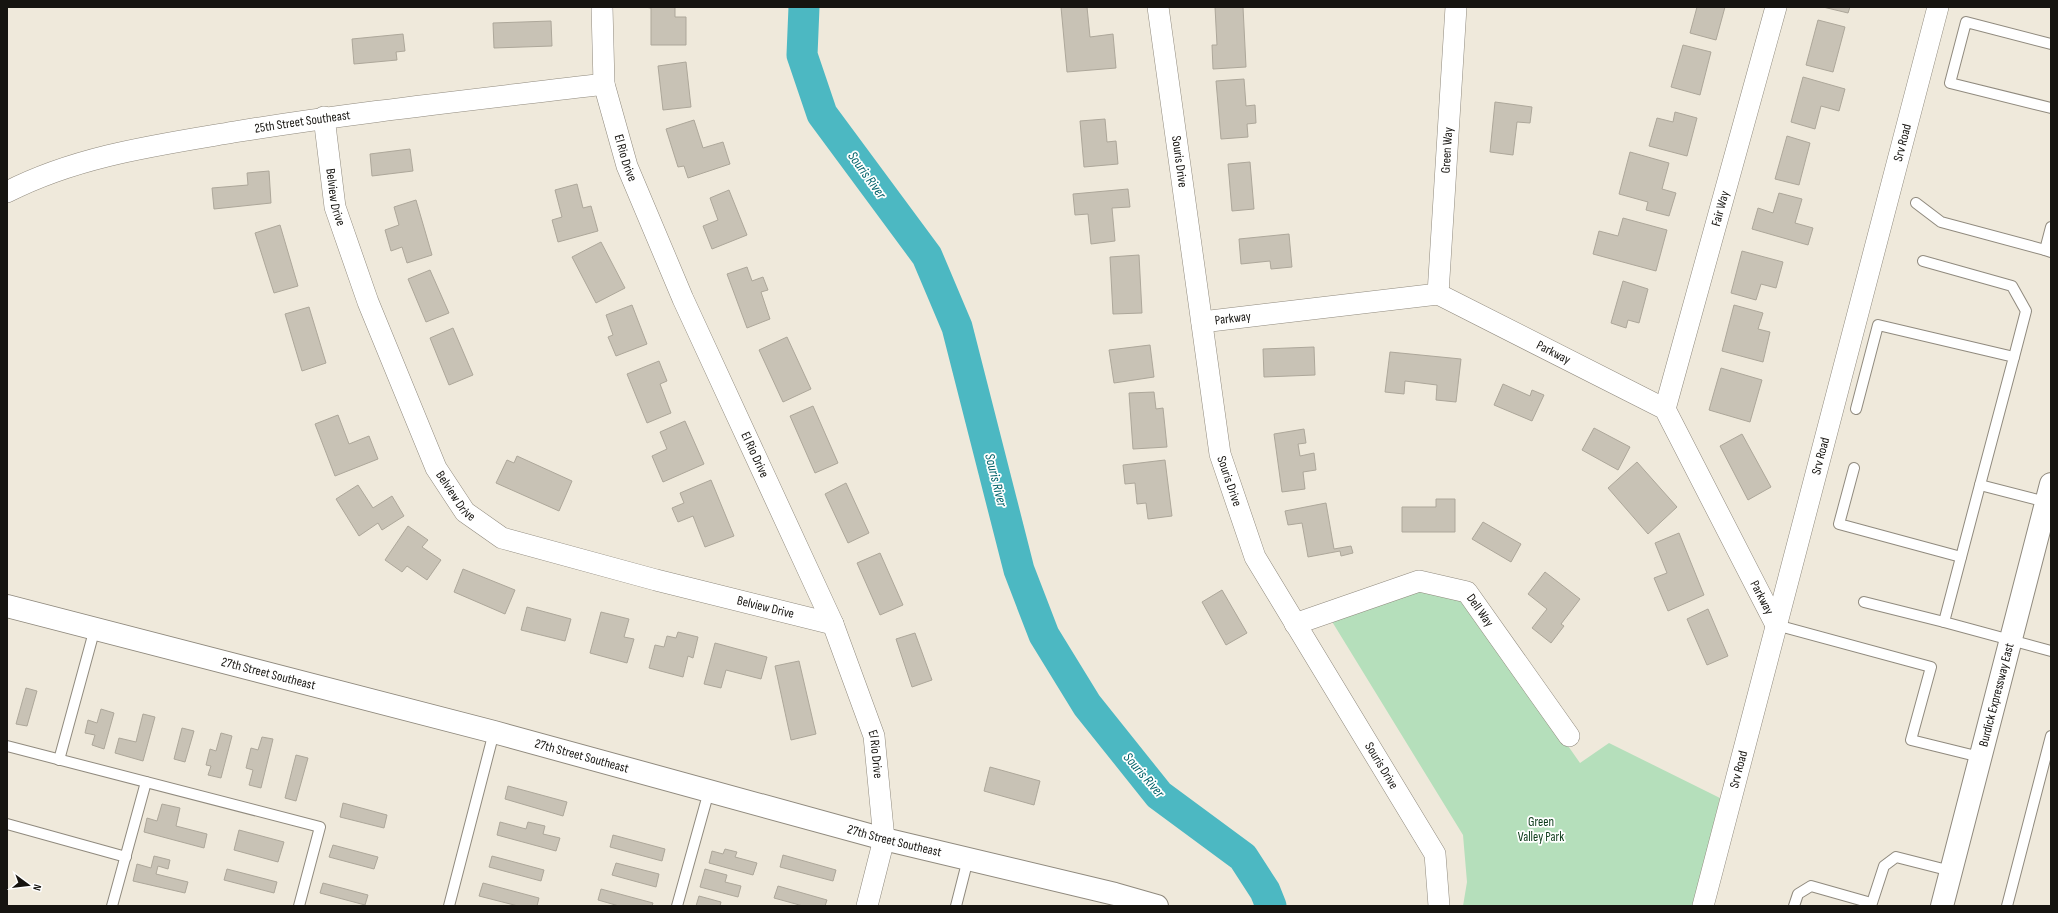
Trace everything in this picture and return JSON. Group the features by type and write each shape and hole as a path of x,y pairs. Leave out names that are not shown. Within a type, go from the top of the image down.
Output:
{"street":[{"name":"El Rio Drive","path":"602,7 604,84 627,166 683,299 833,624 874,736 884,838 867,906"},
{"name":"Souris Drive","path":"1158,7 1220,454 1255,557 1435,854 1439,906"},
{"name":"Green Way","path":"1438,294 1456,7"},
{"name":"Fair Way","path":"1665,409 1776,7"},
{"name":"Srv Road","path":"1703,906 1938,7"},
{"name":"25th Street Southeast","path":"7,192 35,178 129,150 324,117 604,84"},
{"name":"Belview Drive","path":"324,117 335,207 368,302 436,468 465,512 502,538 656,580 833,624"},
{"name":"Parkway","path":"1202,322 1438,294 1665,409 1776,625"},
{"name":"Burdick Expressway East","path":"1942,906 2049,493"},
{"name":"Dell Way","path":"1295,624 1419,581 1467,592 1569,736"},
{"name":"27th Street Southeast","path":"7,606 494,732 884,838 968,859 1114,900 1157,906"}],"lane":[{"path":"2051,44 1966,22 1950,82 2051,108"},
{"path":"1916,203 1941,222 2048,251 2051,227"},
{"path":"1923,261 2012,286 2026,310 1944,622"},
{"path":"1856,409 1878,325 2014,357"},
{"path":"1854,468 1839,524 1961,557"},
{"path":"1980,485 2049,493"},
{"path":"1864,602 2051,650"},
{"path":"1776,625 1931,667 1911,740 1980,757"},
{"path":"59,760 95,628"},
{"path":"449,906 494,732"},
{"path":"2007,906 2051,736"},
{"path":"7,746 320,827 300,906"},
{"path":"112,906 146,782"},
{"path":"677,906 709,791"},
{"path":"7,824 126,857"},
{"path":"1794,906 1798,894 1811,886 1871,905 1884,866 1896,857 1951,871"},
{"path":"956,906 968,859"}],"green space":[{"name":"Green Valley Park","path":"1417,584 1463,596 1580,763 1609,743 1720,798 1694,906 1463,906 1467,882 1463,835 1328,615"}],"building":[{"path":"645,7 675,7 675,17 686,17 686,45 651,45 651,8"},
{"path":"1061,7 1087,7 1090,37 1113,34 1116,68 1067,72"},
{"path":"1215,7 1243,7 1246,67 1213,69 1212,45 1217,45"},
{"path":"1697,7 1725,7 1716,40 1690,33"},
{"path":"1823,7 1850,7 1848,13"},
{"path":"1818,20 1845,27 1833,72 1806,65"},
{"path":"551,21 552,46 494,48 493,23"},
{"path":"403,34 405,51 396,52 397,60 354,64 352,39"},
{"path":"1683,45 1711,52 1700,95 1671,87"},
{"path":"686,62 691,107 663,110 658,66"},
{"path":"1803,77 1845,89 1839,111 1821,106 1815,129 1791,122"},
{"path":"1244,79 1246,106 1255,105 1256,123 1247,124 1248,137 1221,139 1216,81"},
{"path":"1495,102 1532,107 1530,123 1517,122 1513,155 1490,152"},
{"path":"1675,112 1697,118 1687,156 1649,146 1657,118 1673,122"},
{"path":"1105,119 1107,142 1116,141 1118,164 1084,167 1080,121"},
{"path":"694,120 703,148 723,142 730,164 688,178 684,166 678,167 666,129"},
{"path":"1787,136 1810,143 1799,185 1775,179"},
{"path":"410,149 413,171 372,176 370,154"},
{"path":"1630,152 1669,163 1662,189 1676,193 1669,216 1646,210 1648,202 1619,194"},
{"path":"1250,162 1254,209 1232,211 1228,164"},
{"path":"269,171 271,203 214,209 212,188 248,185 247,173"},
{"path":"577,184 583,208 591,206 598,231 558,242 552,220 562,217 555,190"},
{"path":"1128,189 1130,207 1112,208 1115,241 1091,244 1088,214 1075,215 1073,194"},
{"path":"729,190 747,235 712,249 703,226 718,220 710,198"},
{"path":"1779,193 1802,199 1795,223 1813,228 1808,245 1752,229 1758,208 1773,213"},
{"path":"416,200 432,255 407,263 402,247 391,251 385,230 399,225 394,207"},
{"path":"1623,218 1667,230 1656,271 1593,254 1599,231 1618,236"},
{"path":"280,225 298,286 274,293 255,233"},
{"path":"1289,234 1292,267 1271,269 1270,261 1241,264 1239,239"},
{"path":"601,242 625,288 596,303 572,257"},
{"path":"1742,251 1783,262 1776,288 1761,284 1756,300 1731,293"},
{"path":"1139,255 1142,313 1113,314 1110,257"},
{"path":"747,267 752,281 763,277 768,290 761,292 770,319 747,328 727,274"},
{"path":"430,270 449,313 426,322 408,279"},
{"path":"1623,281 1648,289 1639,323 1628,320 1626,328 1611,323"},
{"path":"632,305 647,344 616,356 608,337 613,335 606,315"},
{"path":"1734,305 1763,313 1758,329 1770,332 1763,362 1722,351"},
{"path":"309,307 326,363 302,371 285,314"},
{"path":"453,328 473,375 449,385 430,338"},
{"path":"787,337 811,389 783,402 759,350"},
{"path":"1150,345 1154,377 1114,383 1109,350"},
{"path":"1314,347 1315,375 1264,377 1263,349"},
{"path":"1390,352 1461,359 1456,402 1436,400 1437,385 1405,381 1404,394 1385,392"},
{"path":"659,361 667,381 660,384 671,413 647,423 627,374"},
{"path":"1721,368 1762,380 1750,422 1709,410"},
{"path":"1503,384 1530,396 1532,390 1544,395 1532,421 1494,405"},
{"path":"1154,392 1156,409 1163,408 1167,447 1133,449 1129,393"},
{"path":"813,406 838,463 815,473 790,416"},
{"path":"338,415 349,444 369,436 378,459 335,476 315,424"},
{"path":"685,421 704,464 663,482 652,456 667,449 660,432"},
{"path":"1594,428 1630,447 1618,470 1582,450"},
{"path":"1304,429 1306,443 1298,444 1300,456 1314,453 1316,470 1303,472 1305,489 1282,492 1274,434"},
{"path":"1742,434 1771,487 1748,500 1720,446"},
{"path":"517,456 572,481 559,511 496,483 507,460 514,463"},
{"path":"1165,460 1172,516 1148,519 1146,503 1137,504 1135,483 1125,484 1123,465"},
{"path":"1637,462 1677,507 1648,534 1608,488"},
{"path":"711,480 734,536 705,547 693,516 678,522 672,508 684,503 680,493"},
{"path":"846,483 869,533 848,543 825,494"},
{"path":"358,485 373,508 392,496 404,516 382,530 378,523 359,536 336,499"},
{"path":"1436,499 1455,499 1455,532 1402,532 1402,507 1436,507"},
{"path":"1326,503 1334,549 1351,546 1353,553 1341,556 1340,551 1308,557 1302,523 1288,525 1285,511"},
{"path":"1483,522 1521,544 1511,562 1472,539"},
{"path":"408,526 428,540 422,547 441,560 427,580 407,566 402,572 385,560"},
{"path":"1679,533 1704,595 1668,611 1654,578 1667,573 1655,543"},
{"path":"880,553 903,605 880,615 857,563"},
{"path":"463,569 515,590 505,614 454,592"},
{"path":"1545,572 1580,599 1561,624 1564,626 1551,643 1532,628 1547,609 1528,594"},
{"path":"1222,590 1247,633 1226,645 1202,602"},
{"path":"527,607 571,619 565,641 521,630"},
{"path":"1708,609 1728,656 1707,665 1687,619"},
{"path":"601,612 629,619 624,637 634,639 627,663 590,653"},
{"path":"678,632 698,637 693,658 688,656 683,677 649,668 655,645 664,647 667,636 676,638"},
{"path":"915,633 932,680 912,687 896,639"},
{"path":"715,643 767,657 761,679 726,670 721,688 704,684"},
{"path":"799,661 816,734 791,740 775,666"},
{"path":"26,688 37,691 27,726 16,724"},
{"path":"101,709 114,713 104,749 92,745 95,735 85,733 88,720 97,723"},
{"path":"143,714 155,717 143,761 115,753 119,738 136,742"},
{"path":"182,728 194,731 185,762 174,759"},
{"path":"221,733 232,736 221,778 208,775 211,766 206,765 210,749 216,751"},
{"path":"262,737 273,739 261,788 249,785 253,770 246,768 251,748 258,750"},
{"path":"296,755 308,758 296,801 285,798"},
{"path":"990,767 1040,781 1034,805 984,791"},
{"path":"508,786 567,802 563,816 505,799"},
{"path":"343,803 387,815 384,828 340,817"},
{"path":"162,804 180,808 176,826 207,834 204,848 144,832 147,818 157,821"},
{"path":"500,822 526,829 528,822 545,826 543,834 560,838 556,851 497,835"},
{"path":"239,830 284,842 278,862 234,850"},
{"path":"613,835 665,849 662,861 610,847"},
{"path":"333,845 378,857 374,869 329,857"},
{"path":"725,849 737,852 735,857 757,863 753,875 709,863 712,851 723,854"},
{"path":"783,855 836,870 833,881 780,867"},
{"path":"154,856 170,860 168,869 158,866 156,874 188,882 185,893 133,881 137,864 151,868"},
{"path":"492,856 544,870 541,881 489,867"},
{"path":"616,863 659,874 656,887 612,875"},
{"path":"227,869 277,882 274,893 224,880"},
{"path":"705,869 727,875 725,882 741,886 738,897 700,887"},
{"path":"323,883 368,895 365,905 320,893"},
{"path":"483,883 539,898 537,906 518,906 479,896"},
{"path":"778,886 827,900 825,906 803,906 774,898"},
{"path":"601,889 653,903 652,906 619,906 598,900"},
{"path":"699,896 721,902 720,906 696,906"}],"waterway":[{"name":"Souris River","path":"804,7 802,55 822,114 927,256 957,327 1019,570 1044,635 1087,705 1159,795 1243,857 1265,891 1271,906"}]}
